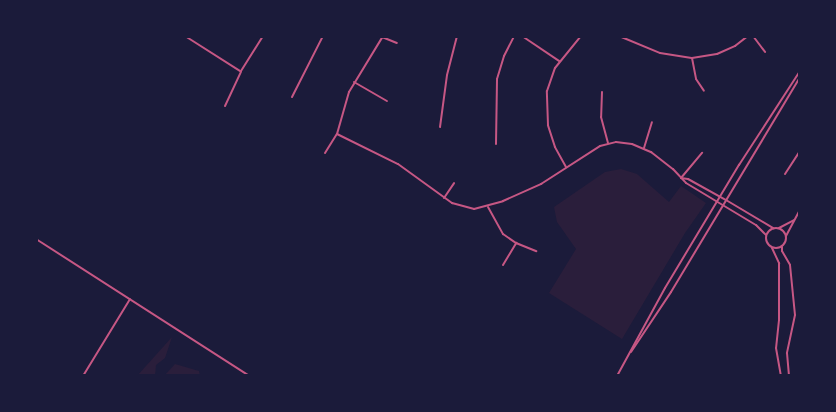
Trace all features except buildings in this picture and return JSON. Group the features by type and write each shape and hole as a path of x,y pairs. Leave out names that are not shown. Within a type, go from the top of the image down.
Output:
{"street":[{"path":"185,36 241,71"},
{"path":"225,106 241,71 263,36"},
{"path":"292,97 323,36"},
{"path":"440,126 446,76 457,36"},
{"path":"496,144 496,85 504,56 514,36"},
{"path":"522,36 559,61"},
{"path":"566,167 555,147 547,117 548,91 552,73 559,61 581,36"},
{"path":"619,36 660,53 692,58 717,54 736,46 748,36"},
{"path":"754,36 765,52"},
{"path":"325,153 337,134 349,92 382,37 397,43"},
{"path":"692,58 696,79 704,91"},
{"path":"617,376 665,288 720,196 800,71"},
{"path":"623,365 671,292 800,77"},
{"path":"354,82 387,101"},
{"path":"602,92 601,117 608,143"},
{"path":"644,148 652,122"},
{"path":"337,134 398,164 444,198 468,208 488,207 534,187 593,149 608,143 624,142 644,148 716,203 756,225 766,235 767,244 772,248 779,263 779,320 776,348 781,376"},
{"path":"785,174 800,152"},
{"path":"681,178 702,153"},
{"path":"681,178 688,179 720,196 773,228 779,228 794,220"},
{"path":"444,198 454,183"},
{"path":"488,207 499,230 516,243 536,251"},
{"path":"789,376 788,352 796,315 790,265 782,251 782,247 800,210"},
{"path":"766,235 773,228"},
{"path":"779,228 786,237"},
{"path":"36,239 249,376"},
{"path":"503,264 516,243"},
{"path":"772,248 782,247"},
{"path":"83,376 130,299"}],"shaded area":[{"path":"621,169 637,174 669,202 681,186 706,203 685,233 622,339 549,293 576,249 557,222 554,207 605,172"},
{"path":"172,337 165,358 156,365 155,376 137,376"},
{"path":"175,364 199,371 200,376 164,376"}]}
